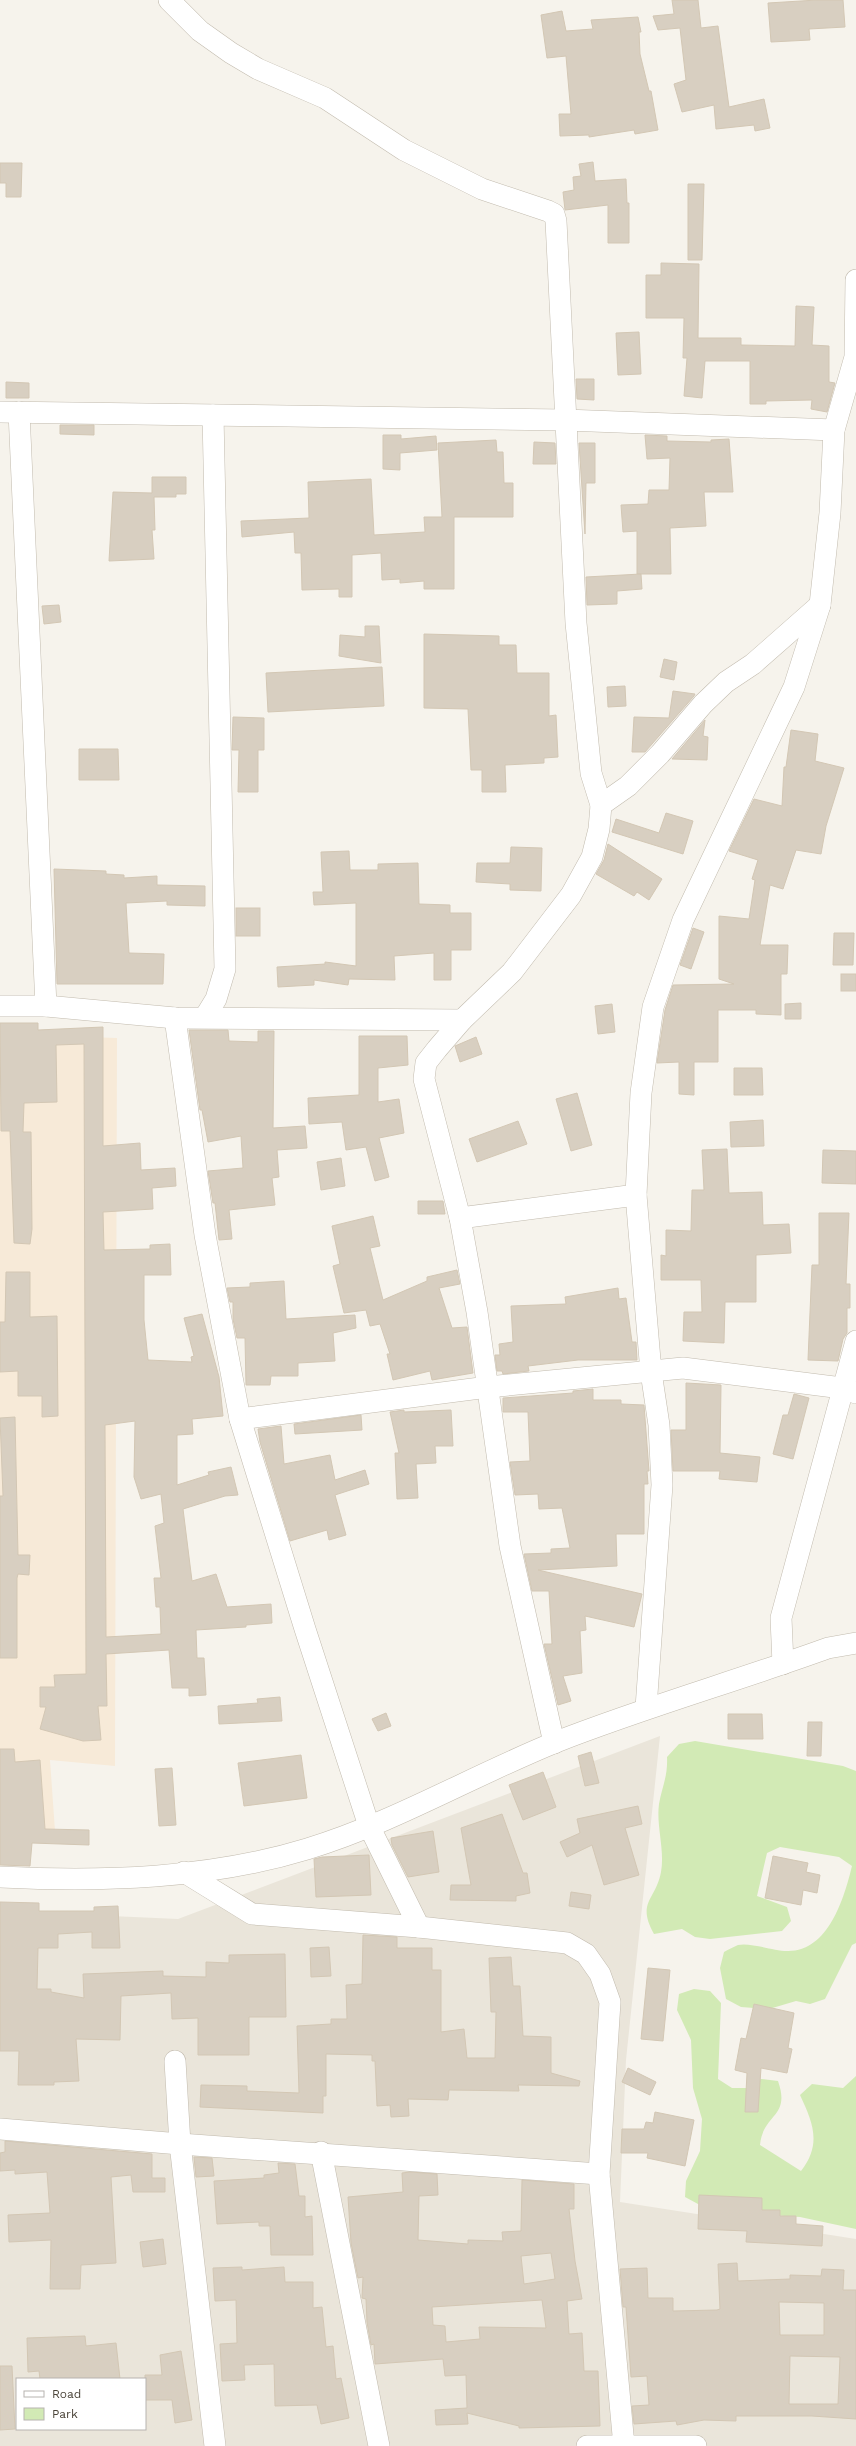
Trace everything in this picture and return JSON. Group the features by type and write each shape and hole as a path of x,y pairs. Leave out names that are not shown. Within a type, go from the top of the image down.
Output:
{"street":[{"path":"169,0 200,31 231,53 258,68 325,98 404,150 482,189 554,214 556,221 576,623 591,772 600,805 600,829 592,857 571,895 512,972 462,1020 426,1063 424,1079 460,1218 488,1387 510,1546 554,1743"},
{"path":"646,1708 657,1576 662,1486 659,1425 651,1372 636,1195 641,1093 653,1007 683,920 794,687 820,605 830,513 834,430 855,357 856,280"},
{"path":"46,1006 9,412 565,420 834,430"},
{"path":"205,1017 216,999 225,969 213,415"},
{"path":"600,805 628,786 660,754 709,698 726,682 753,664 820,605"},
{"path":"0,1006 46,1006 175,1018 205,1017 462,1020"},
{"path":"175,1018 205,1235 240,1419 304,1629 369,1826 419,1927"},
{"path":"460,1218 636,1195"},
{"path":"783,1664 782,1618 849,1391 856,1340"},
{"path":"240,1419 488,1387 683,1368 849,1391"},
{"path":"0,1877 109,1878 184,1872 254,1863 308,1849 369,1826 554,1743 646,1708 828,1648 856,1643"},
{"path":"184,1872 252,1914 419,1927 567,1943 586,1954 600,1974 610,2002 599,2174 624,2445"},
{"path":"176,2061 180,2144 215,2446"},
{"path":"0,2129 180,2144 321,2152 599,2174"},
{"path":"321,2152 379,2446"},
{"path":"587,2446 696,2446"}],"shaded area":[{"path":"0,1034 117,1038 115,1766 50,1760 55,1831 0,1830"},
{"path":"660,1736 626,2060 620,2202 856,2239 856,2446 0,2446 0,1911 178,1919"}],"green space":[{"path":"695,1741 843,1766 856,1771 856,1943 852,1945 825,1999 810,2004 796,2001 769,2009 741,2007 726,1999 720,1968 724,1952 738,1945 743,1944 787,1951 801,1949 813,1943 832,1921 839,1908 849,1879 852,1866 839,1857 780,1847 767,1853 757,1896 787,1907 791,1921 782,1931 710,1939 695,1937 682,1929 654,1934 649,1923 647,1908 659,1881 661,1872 662,1855 658,1812 666,1776 667,1757 679,1744"},
{"path":"694,1989 710,1991 721,2003 718,2079 732,2088 747,2088 761,2079 778,2081 781,2093 781,2102 779,2109 762,2135 760,2145 801,2171 812,2152 813,2133 809,2115 800,2095 812,2084 843,2088 856,2076 856,2229 800,2217 711,2211 685,2197 686,2181 700,2151 702,2119 693,2088 691,2040 677,2010 679,1994"}],"building":[{"path":"672,0 698,0 701,28 718,26 729,107 764,99 770,128 755,131 754,125 716,129 714,105 682,112 674,84 686,80 680,28 658,30 653,16 674,14"},
{"path":"843,0 845,27 809,29 810,40 771,42 768,3"},
{"path":"562,11 566,31 593,29 591,20 638,17 641,32 639,32 640,54 649,91 651,91 658,130 635,134 634,130 589,137 589,135 560,136 559,114 571,114 566,56 547,58 541,15"},
{"path":"593,162 595,181 626,179 627,203 629,203 629,243 608,243 608,205 565,210 563,192 574,190 573,177 581,176 579,164"},
{"path":"0,163 22,163 21,197 6,197 6,183 0,183"},
{"path":"688,184 704,184 702,260 688,260"},
{"path":"661,263 699,264 698,338 741,338 741,345 795,346 796,306 814,307 812,345 829,346 829,382 835,383 827,412 811,409 812,400 766,401 766,404 750,404 750,361 705,361 702,398 684,396 687,358 683,358 684,318 646,318 646,275 661,275"},
{"path":"639,332 641,374 618,375 616,333"},
{"path":"576,379 594,379 594,400 577,399"},
{"path":"6,382 29,383 29,398 6,398"},
{"path":"60,425 94,425 94,435 60,434"},
{"path":"383,435 401,435 401,439 436,436 437,450 400,453 400,470 383,469"},
{"path":"645,435 667,436 667,441 711,442 711,440 729,439 733,492 704,492 706,526 670,528 671,574 637,574 637,531 623,532 621,505 648,504 649,490 669,490 670,458 647,459"},
{"path":"496,440 497,452 503,452 504,483 513,483 513,517 454,517 454,589 424,589 424,581 400,583 400,579 382,580 381,553 352,555 352,597 339,597 339,589 302,590 301,553 295,553 294,532 242,537 241,521 309,518 308,482 371,479 374,535 425,532 424,517 442,517 438,443"},
{"path":"534,442 555,443 556,464 533,464"},
{"path":"579,443 595,443 595,483 586,483 585,534"},
{"path":"152,477 186,477 186,494 176,494 176,497 154,497 155,530 152,530 154,559 109,561 113,492 152,493"},
{"path":"641,574 642,589 617,591 617,604 587,605 586,577"},
{"path":"59,605 61,622 44,624 42,606"},
{"path":"365,626 379,626 381,663 339,656 340,635 365,637"},
{"path":"424,634 499,636 499,645 516,645 517,673 549,673 549,716 556,715 558,757 544,758 544,763 505,765 506,792 482,792 482,770 471,770 468,709 424,708"},
{"path":"664,659 677,662 674,680 660,677"},
{"path":"382,667 384,706 268,712 266,673"},
{"path":"625,686 626,706 608,707 607,687"},
{"path":"673,691 695,694 645,752 632,752 634,717 669,718"},
{"path":"233,717 264,718 264,750 258,750 258,792 238,792 239,750 232,750"},
{"path":"705,720 703,736 708,737 707,760 672,759"},
{"path":"791,730 818,734 815,761 844,768 826,826 821,854 796,850 783,889 770,885 760,945 788,945 787,974 781,974 781,1015 756,1014 756,1010 718,1010 718,1062 694,1062 694,1095 679,1094 679,1062 657,1063 665,1010 673,985 734,984 719,979 719,916 749,919 755,880 752,879 758,860 729,851 754,799 782,806 784,767 786,767"},
{"path":"79,749 118,749 119,780 79,780"},
{"path":"666,813 693,821 683,854 612,832 616,819 659,833"},
{"path":"608,844 662,879 649,900 637,892 634,896 596,874 604,860"},
{"path":"511,847 542,848 541,891 510,890 510,884 476,882 477,863 510,863"},
{"path":"349,851 350,870 378,870 378,864 418,863 419,904 450,905 450,913 471,913 471,950 451,950 451,980 434,980 434,953 394,956 395,980 349,979 348,985 314,980 314,985 278,987 277,967 325,964 325,962 356,966 356,903 314,905 313,892 323,892 321,852"},
{"path":"54,869 106,871 106,874 124,875 124,878 157,876 157,885 205,886 205,906 167,905 167,901 126,903 129,953 164,954 163,984 57,984"},
{"path":"236,908 260,908 260,936 236,936"},
{"path":"693,928 704,932 691,969 680,965"},
{"path":"834,933 854,933 853,965 833,965"},
{"path":"841,974 856,974 856,991 841,991"},
{"path":"801,1003 801,1019 785,1019 785,1004"},
{"path":"612,1004 615,1032 598,1034 595,1006"},
{"path":"0,1023 38,1023 38,1030 103,1027 103,1146 140,1143 141,1170 175,1168 176,1186 152,1188 153,1209 103,1212 104,1250 150,1249 150,1245 170,1244 171,1275 144,1275 144,1320 148,1360 192,1362 191,1357 194,1356 184,1318 202,1314 219,1377 223,1416 192,1419 193,1434 177,1435 177,1485 209,1475 208,1472 231,1467 238,1495 225,1496 183,1509 192,1581 216,1574 227,1607 271,1604 272,1623 246,1625 246,1627 196,1630 197,1658 204,1658 206,1695 189,1696 189,1688 172,1688 169,1650 106,1654 107,1706 98,1706 101,1740 83,1741 40,1729 46,1707 40,1707 40,1687 55,1687 54,1675 86,1674 84,1044 56,1045 57,1102 24,1103 23,1132 31,1132 32,1229 30,1244 14,1243 10,1131 1,1131","holes":["135,1421 134,1477 141,1499 161,1494 164,1523 155,1526 161,1578 154,1578 156,1607 160,1607 161,1634 106,1637 105,1425"]},
{"path":"189,1030 228,1030 229,1041 258,1042 258,1031 274,1031 273,1128 305,1126 307,1148 277,1150 279,1177 272,1178 275,1205 229,1210 232,1239 219,1240 215,1203 213,1203 208,1171 243,1168 241,1136 208,1142 202,1110 200,1110"},
{"path":"359,1036 407,1036 408,1065 378,1068 378,1102 399,1099 404,1133 379,1138 389,1177 375,1181 366,1147 346,1150 342,1122 309,1124 308,1098 359,1095"},
{"path":"476,1037 482,1054 460,1062 455,1046"},
{"path":"734,1068 762,1068 763,1095 734,1095"},
{"path":"577,1093 592,1145 571,1151 556,1099"},
{"path":"763,1120 764,1146 731,1147 730,1122"},
{"path":"518,1121 527,1144 477,1162 469,1139"},
{"path":"727,1149 729,1193 762,1192 763,1225 789,1224 791,1253 756,1255 756,1302 725,1302 724,1343 683,1341 684,1312 702,1312 701,1280 661,1280 661,1255 666,1256 666,1230 691,1231 692,1190 704,1190 702,1150"},
{"path":"823,1150 856,1151 856,1184 822,1183"},
{"path":"341,1158 345,1186 321,1190 317,1162"},
{"path":"418,1201 443,1201 445,1214 418,1214"},
{"path":"819,1213 849,1213 846,1284 850,1284 850,1308 847,1308 847,1333 843,1339 838,1361 808,1360 812,1265 819,1265"},
{"path":"373,1216 380,1246 370,1248 383,1300 427,1281 427,1277 457,1270 460,1284 439,1288 452,1328 467,1327 473,1373 432,1380 430,1371 393,1380 387,1354 390,1354 380,1324 370,1326 366,1310 344,1313 333,1266 340,1264 332,1226"},
{"path":"6,1272 30,1272 30,1317 57,1316 58,1416 42,1417 42,1396 18,1396 18,1371 0,1372 0,1322 5,1322"},
{"path":"284,1281 286,1319 355,1315 356,1328 333,1333 335,1361 298,1363 298,1376 271,1376 270,1385 246,1385 245,1338 237,1338 233,1319 233,1302 230,1302 227,1288 250,1287 250,1283"},
{"path":"618,1288 619,1299 626,1298 632,1342 636,1342 637,1360 578,1360 528,1366 529,1371 503,1374 502,1371 497,1371 495,1355 500,1355 499,1344 513,1342 511,1306 566,1304 565,1297"},
{"path":"686,1383 721,1385 720,1453 760,1457 757,1482 719,1479 720,1471 673,1471 671,1430 686,1430"},
{"path":"593,1389 593,1400 621,1400 621,1404 644,1405 649,1471 647,1471 648,1484 644,1484 644,1534 616,1534 617,1566 538,1570 642,1594 634,1627 585,1616 586,1630 580,1631 582,1673 563,1676 571,1701 558,1705 544,1644 552,1644 549,1591 532,1591 524,1554 551,1553 551,1549 570,1548 562,1508 539,1509 538,1494 515,1495 510,1462 530,1461 528,1412 503,1412 503,1398 573,1393 573,1391"},
{"path":"794,1394 809,1398 793,1459 773,1454 783,1415 788,1415"},
{"path":"404,1410 404,1412 451,1410 453,1446 435,1446 436,1463 416,1464 418,1498 397,1499 395,1453 399,1453 390,1412"},
{"path":"361,1415 362,1430 295,1434 294,1424"},
{"path":"15,1417 18,1555 30,1555 29,1575 18,1574 17,1578 17,1658 0,1658 0,1496 3,1496 0,1418"},
{"path":"281,1426 284,1464 330,1455 335,1480 365,1470 369,1484 335,1495 346,1535 329,1540 327,1530 290,1541 260,1442 258,1429"},
{"path":"280,1697 282,1721 219,1724 218,1706 258,1703 257,1699"},
{"path":"386,1713 391,1726 378,1731 372,1719"},
{"path":"728,1714 762,1714 763,1739 728,1739"},
{"path":"808,1722 822,1722 821,1756 807,1756"},
{"path":"0,1749 14,1749 15,1762 40,1760 45,1829 89,1830 89,1845 32,1843 30,1866 0,1865"},
{"path":"591,1752 599,1783 585,1786 578,1756"},
{"path":"301,1755 307,1798 244,1806 238,1763"},
{"path":"172,1768 176,1825 159,1826 155,1769"},
{"path":"543,1772 556,1807 523,1820 509,1785"},
{"path":"638,1806 642,1824 625,1828 639,1875 604,1885 592,1845 567,1857 560,1842 580,1833 577,1819"},
{"path":"502,1814 523,1873 527,1873 530,1893 516,1896 516,1901 450,1900 451,1885 471,1885 461,1828"},
{"path":"433,1831 439,1872 408,1877 392,1845 391,1838"},
{"path":"369,1855 371,1895 316,1897 314,1859 322,1857"},
{"path":"773,1856 808,1863 806,1872 820,1875 817,1893 803,1890 801,1905 765,1898"},
{"path":"571,1892 591,1895 589,1909 569,1906"},
{"path":"0,1902 39,1903 39,1911 94,1911 94,1907 118,1906 120,1948 92,1948 92,1932 58,1934 58,1948 38,1948 37,1989 51,1989 51,1992 84,1998 83,1974 163,1971 163,1976 206,1977 206,1962 229,1963 229,1955 285,1954 286,2017 249,2017 249,2055 198,2055 198,2018 172,2019 171,1993 121,1996 120,2040 76,2039 79,2081 54,2082 54,2085 18,2085 19,2051 0,2051"},
{"path":"363,1935 397,1937 397,1948 432,1948 432,1970 441,1970 441,2032 464,2029 467,2058 495,2058 496,2012 491,2012 489,1958 511,1957 513,1986 520,1986 523,2036 551,2037 551,2073 580,2081 579,2086 518,2085 519,2091 449,2090 448,2100 408,2099 409,2116 391,2117 390,2105 377,2106 375,2061 372,2061 372,2055 326,2054 326,2096 323,2096 323,2113 200,2107 201,2085 247,2086 247,2091 299,2093 297,2026 331,2024 331,2019 347,2019 346,1985 362,1984"},
{"path":"329,1947 331,1976 311,1977 310,1948"},
{"path":"648,1968 670,1970 663,2041 641,2039"},
{"path":"754,2004 794,2013 788,2048 792,2049 787,2073 761,2068 758,2112 745,2112 747,2073 735,2070 741,2038 746,2039"},
{"path":"628,2068 656,2082 650,2095 622,2082"},
{"path":"655,2112 694,2120 685,2166 647,2158 648,2153 621,2153 622,2129 644,2129 646,2122 653,2123"},
{"path":"5,2141 152,2154 152,2178 165,2178 165,2192 133,2192 131,2175 111,2177 116,2263 81,2265 80,2289 50,2289 51,2240 9,2242 8,2215 50,2213 47,2172 15,2174 15,2170 0,2171 0,2153 5,2152"},
{"path":"194,2157 212,2158 214,2176 196,2177"},
{"path":"278,2163 295,2164 299,2196 305,2196 305,2217 312,2216 313,2255 271,2255 270,2226 259,2226 259,2222 217,2224 214,2181 264,2178 264,2175 279,2173"},
{"path":"410,2172 437,2174 438,2195 419,2196 418,2240 468,2244 468,2240 503,2241 502,2232 521,2231 522,2180 574,2184 574,2209 569,2209 575,2261 582,2299 567,2301 569,2334 582,2333 584,2371 598,2371 600,2426 519,2428 519,2426 467,2413 468,2424 436,2425 435,2410 467,2408 466,2375 445,2376 443,2359 375,2364 374,2344 371,2345 367,2322 366,2299 362,2298 363,2277 358,2278 351,2243 348,2197 403,2192 402,2173","holes":["551,2253 555,2279 524,2284 521,2256","542,2300 546,2328 479,2327 480,2339 446,2342 445,2326 433,2325 432,2307"]},
{"path":"699,2195 762,2198 762,2210 780,2210 780,2216 796,2216 796,2224 823,2226 822,2246 746,2242 747,2231 698,2229"},
{"path":"163,2239 166,2264 143,2267 140,2242"},
{"path":"737,2263 738,2281 790,2279 790,2275 821,2276 822,2269 844,2270 843,2290 856,2290 856,2419 812,2416 736,2416 736,2421 704,2420 677,2425 676,2421 634,2424 632,2406 649,2405 647,2376 631,2377 626,2307 623,2307 620,2269 647,2268 648,2298 673,2298 673,2311 717,2310 720,2309 718,2264","holes":["779,2302 824,2303 824,2335 780,2335","790,2356 840,2357 838,2404 789,2404"]},
{"path":"242,2267 242,2270 284,2267 285,2282 313,2282 313,2308 322,2307 326,2347 333,2346 336,2379 341,2378 349,2418 321,2424 317,2405 275,2406 274,2364 244,2365 245,2380 222,2381 220,2344 237,2343 236,2300 215,2301 213,2268"},
{"path":"85,2336 86,2346 116,2343 120,2378 40,2378 39,2371 28,2372 27,2338"},
{"path":"181,2351 192,2420 175,2423 172,2400 146,2400 145,2375 162,2375 160,2355"},
{"path":"0,2366 12,2366 15,2429 0,2430"}]}
